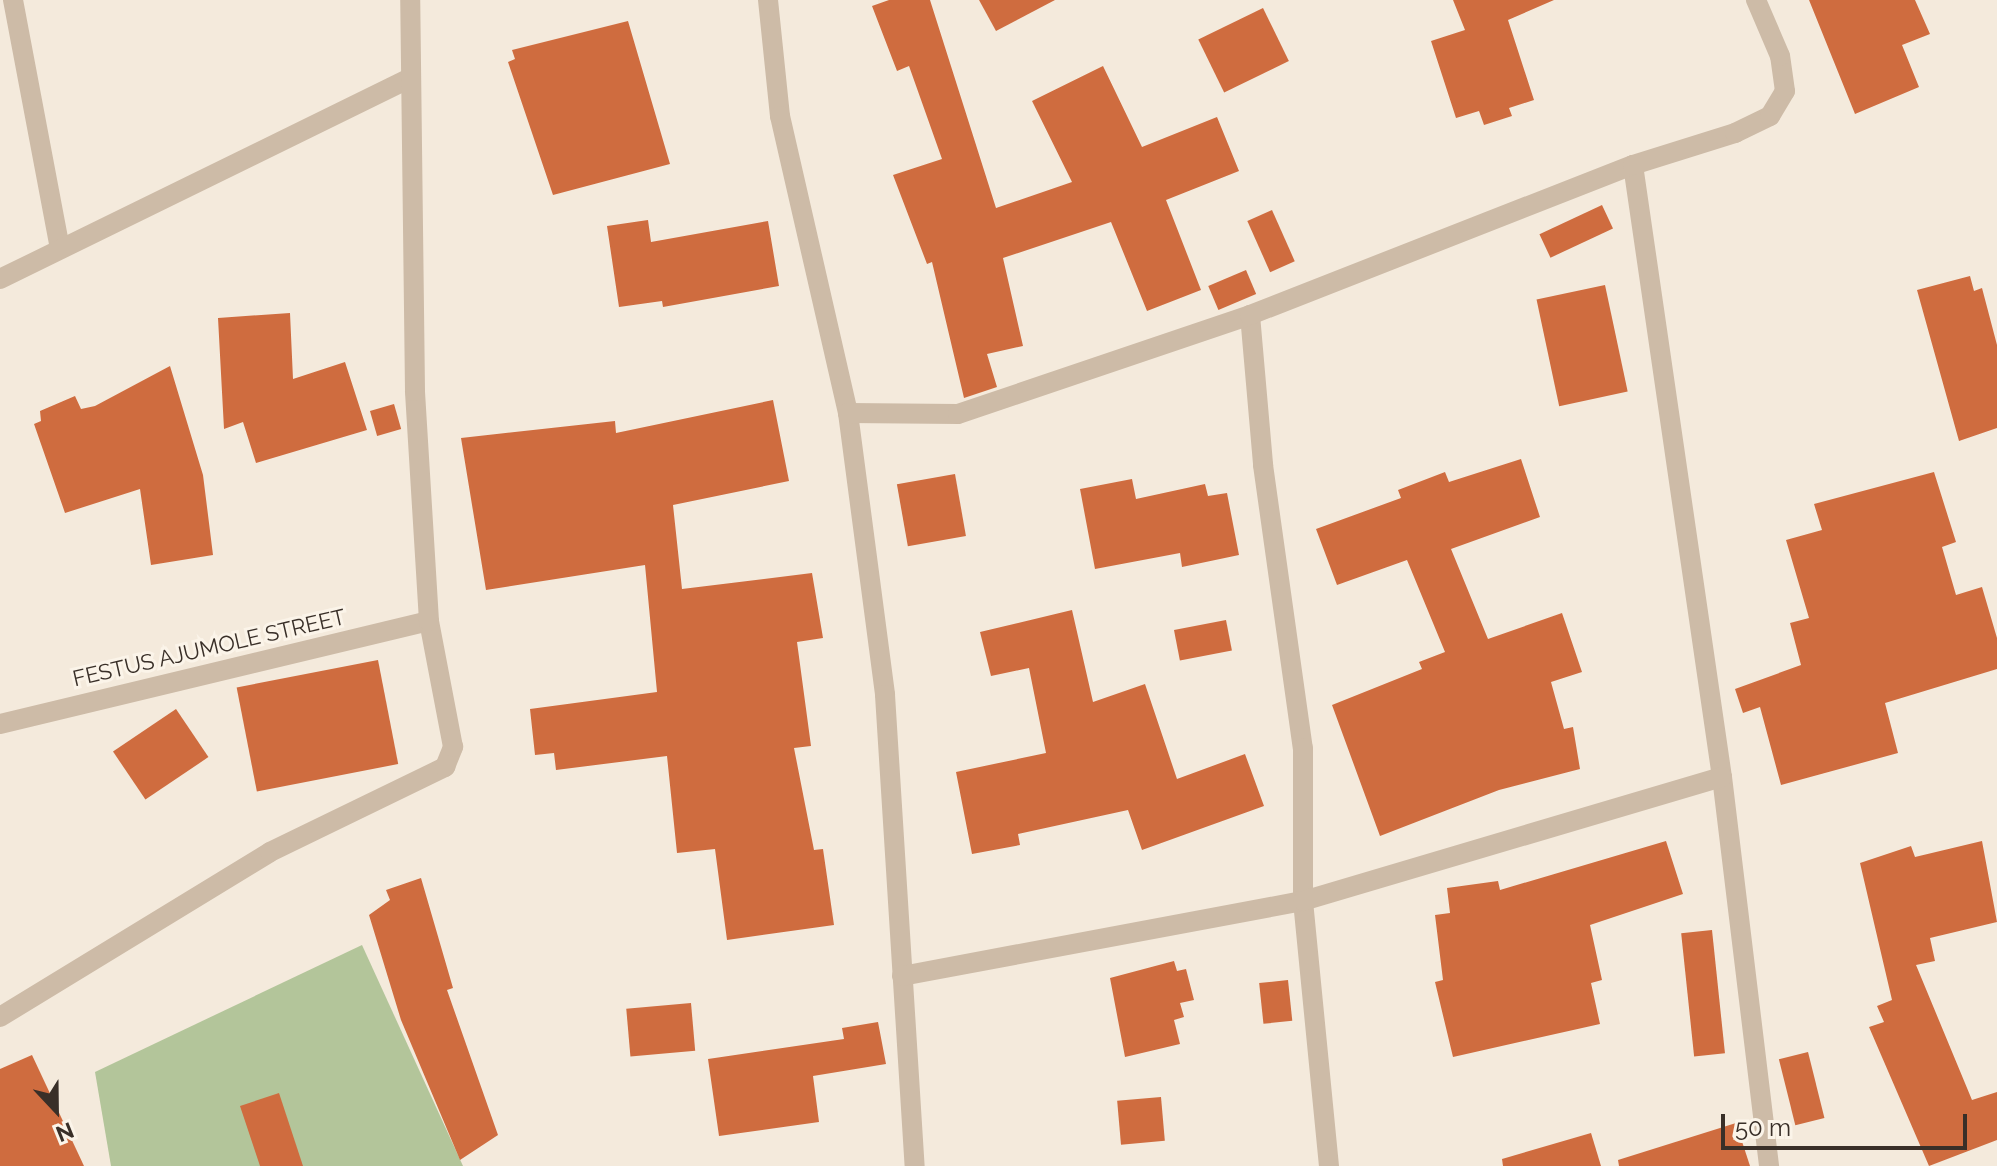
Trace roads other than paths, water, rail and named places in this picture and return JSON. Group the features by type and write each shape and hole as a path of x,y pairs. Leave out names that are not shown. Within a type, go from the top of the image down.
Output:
{"street":[{"path":"13,0 60,249"},
{"path":"0,1017 270,852 445,767 453,747 450,706 429,621 414,361 410,0"},
{"path":"768,0 780,116 848,413 885,695 915,1166"},
{"path":"848,413 958,414 1250,315 1633,165 1770,116 1785,91 1780,56 1756,0"},
{"path":"0,279 409,79"},
{"path":"1633,165 1722,777 1769,1166"},
{"path":"1250,315 1263,465 1303,748 1303,901 1329,1166"},
{"name":"FESTUS AJUMOLE STREET","path":"0,724 429,621"},
{"path":"902,976 1303,901 1722,777"}]}
